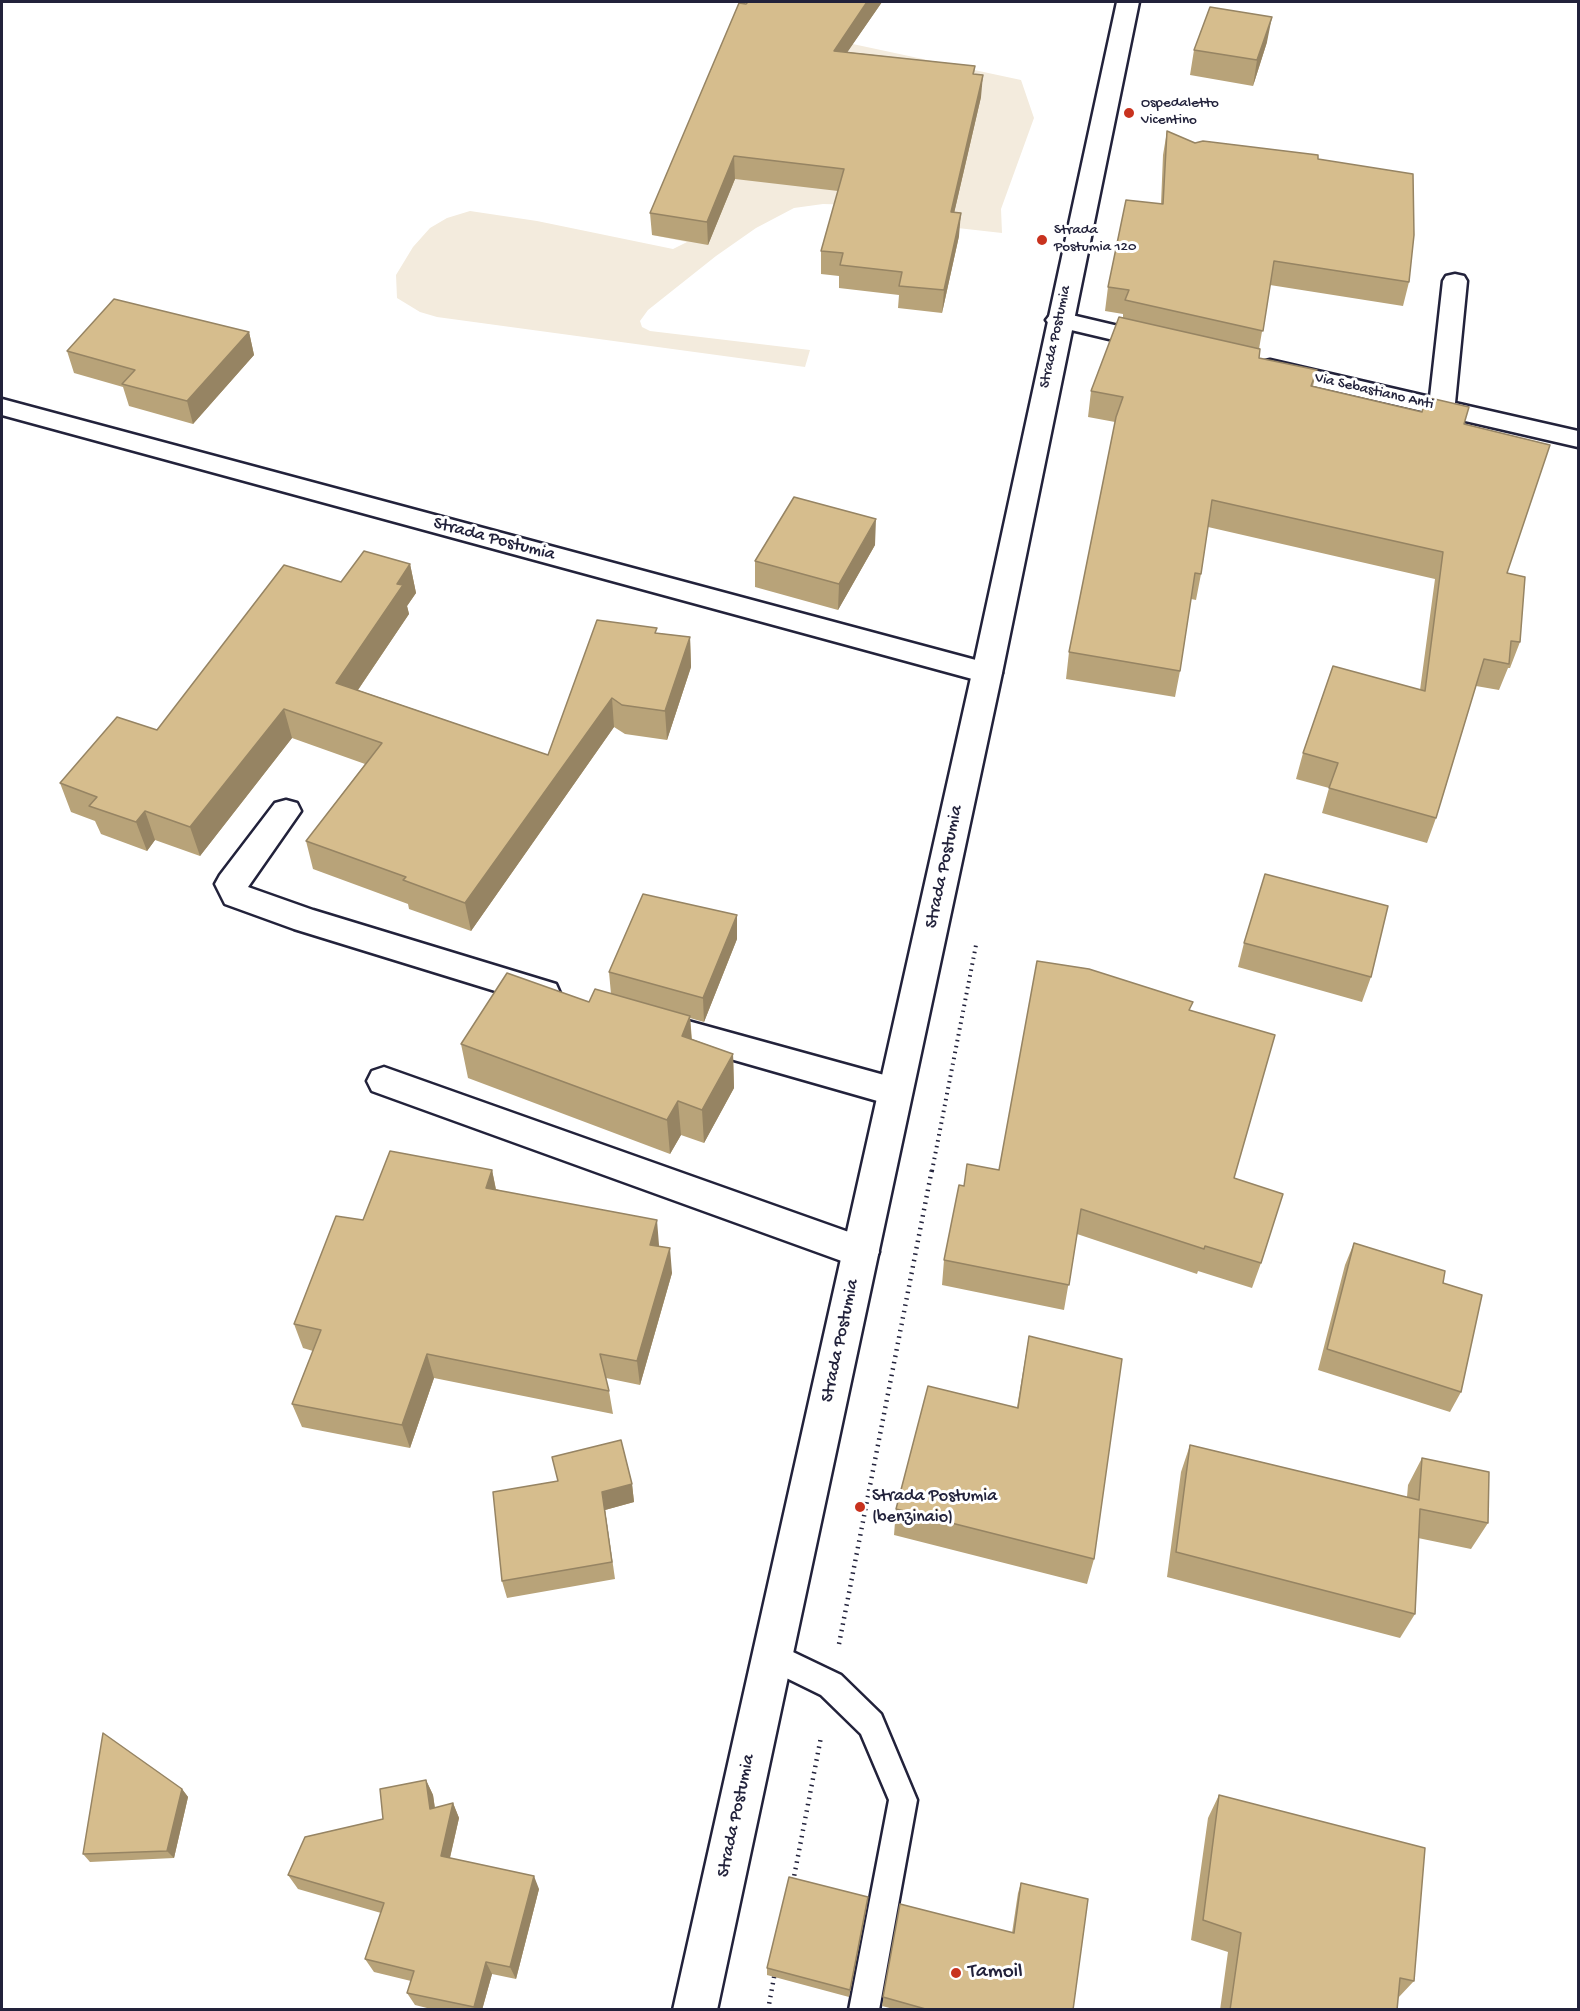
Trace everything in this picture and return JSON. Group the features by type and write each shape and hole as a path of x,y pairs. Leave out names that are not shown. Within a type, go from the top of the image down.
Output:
{"street":[{"name":"Strada Postumia","path":"695,2010 987,673 1059,320 1128,2"},
{"name":"Via Sebastiano Anti","path":"1442,407 1455,281"},
{"path":"1059,320 1177,347"},
{"name":"Via Sebastiano Anti","path":"1246,363 1578,438"},
{"name":"Strada Postumia","path":"2,407 987,673"},
{"path":"286,811 231,884 236,895 304,920 568,1000"},
{"path":"624,1017 895,1092"},
{"path":"384,1081 861,1252"}],"lane":[{"path":"772,1656 831,1684 871,1724 903,1800 864,2010"}],"path":[{"path":"791,1893 978,937"},
{"path":"768,2010 777,1963"}],"shaded area":[{"path":"741,25 820,37 1021,80 1034,118 1001,209 1002,233 895,221 858,205 823,204 794,208 756,228 716,256 648,310 640,321 642,327 650,331 810,350 805,367 437,317 420,312 397,298 396,275 413,247 430,228 447,218 470,211 537,221 673,249 687,242 652,235"}],"building":[{"path":"867,2 834,51 975,66 973,74 983,75 951,212 961,213 944,290 899,286 902,272 840,265 843,253 821,251 844,169 734,156 707,222 650,213 739,3"},
{"path":"1210,7 1272,17 1257,60 1194,50"},
{"path":"1167,131 1195,143 1203,141 1318,155 1318,159 1413,174 1414,235 1409,282 1274,261 1263,331 1125,300 1129,290 1108,287 1126,200 1163,204"},
{"path":"114,299 249,332 187,401 122,384 135,370 67,351"},
{"path":"1119,317 1260,349 1259,358 1317,370 1311,386 1422,412 1426,397 1469,407 1464,424 1550,445 1507,573 1525,577 1520,642 1511,641 1509,664 1484,659 1436,818 1329,788 1338,763 1303,753 1333,666 1425,691 1443,552 1212,500 1201,574 1195,573 1180,671 1069,652 1116,417 1123,397 1091,391"},
{"path":"794,497 876,519 839,584 755,561"},
{"path":"364,551 410,564 397,584 403,585 336,683 548,755 597,620 657,628 655,633 690,637 665,711 622,705 612,698 465,903 403,880 406,877 306,841 382,743 284,709 190,827 145,811 136,822 89,806 97,797 60,783 117,717 157,730 284,565 341,582"},
{"path":"1265,874 1388,906 1371,977 1244,943"},
{"path":"643,894 737,915 703,998 609,972"},
{"path":"1037,961 1089,969 1193,1002 1189,1010 1275,1035 1234,1178 1283,1194 1261,1263 1205,1246 1204,1249 1081,1209 1069,1285 944,1260 959,1185 964,1186 967,1164 999,1170"},
{"path":"507,973 589,1002 595,989 690,1016 682,1036 733,1054 702,1110 678,1101 667,1120 461,1044"},
{"path":"390,1151 492,1170 486,1188 657,1220 650,1245 670,1248 637,1361 600,1354 609,1391 427,1354 402,1425 292,1404 321,1330 294,1324 336,1216 363,1220"},
{"path":"1354,1243 1445,1271 1443,1283 1482,1295 1461,1392 1327,1349"},
{"path":"1029,1336 1122,1359 1094,1559 896,1509 928,1386 1018,1408"},
{"path":"621,1440 632,1484 602,1492 612,1562 502,1581 493,1492 558,1481 552,1457"},
{"path":"1190,1445 1419,1500 1422,1458 1489,1472 1488,1523 1420,1509 1415,1614 1176,1552"},
{"path":"103,1733 182,1789 167,1851 83,1854"},
{"path":"426,1780 430,1809 453,1803 441,1856 534,1876 510,1967 486,1962 474,2007 407,1993 414,1971 365,1959 384,1903 288,1875 305,1837 383,1819 380,1789"},
{"path":"1219,1795 1425,1848 1414,1981 1400,1978 1397,2010 1230,2010 1241,1933 1203,1920"},
{"path":"789,1877 868,1897 850,1990 767,1968"},
{"path":"1021,1883 1088,1899 1073,2010 929,2010 883,1997 900,1904 1014,1933"}],"place":[{"name":"Ospedaletto Vicentino","path":"1129,113"},
{"name":"Strada Postumia 120","path":"1042,240"},
{"name":"Strada Postumia (benzinaio)","path":"860,1507"},
{"name":"Tamoil","path":"956,1973"}]}
